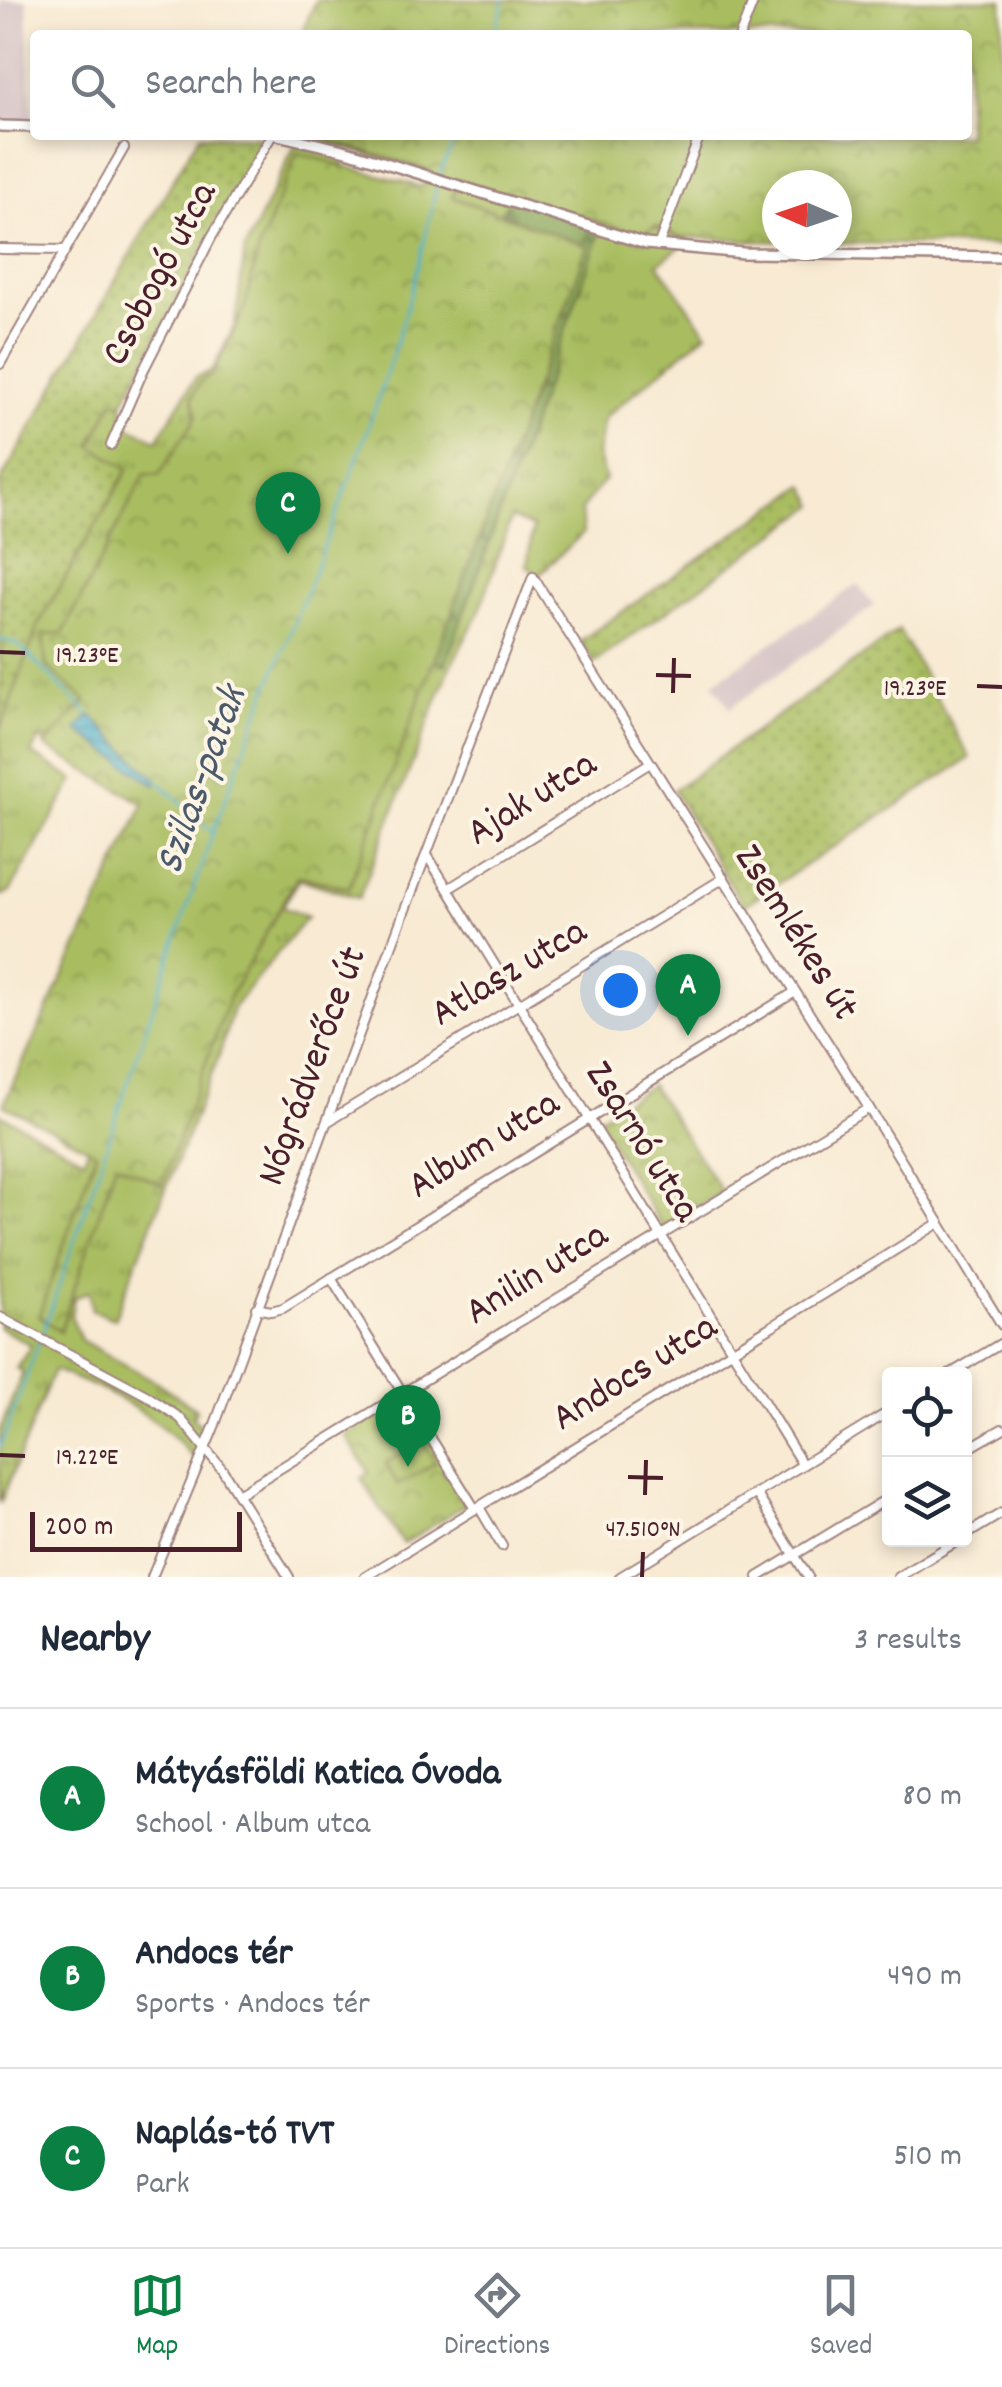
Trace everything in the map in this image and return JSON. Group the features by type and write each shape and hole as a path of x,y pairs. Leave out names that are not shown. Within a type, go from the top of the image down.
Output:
{"main road":[{"path":"0,126 30,128"},
{"path":"298,140 347,151 658,246 743,252 1002,257"}],"street":[{"path":"742,30 754,0"},
{"name":"Csobogó utca","path":"110,445 210,238 272,140"},
{"path":"658,246 698,140"},
{"path":"0,364 124,148"},
{"path":"0,248 66,250"},
{"name":"Zsemlékes út","path":"533,577 1002,1325"},
{"name":"Nógrádverőce út","path":"152,1577 206,1446 533,577"},
{"name":"Ajak utca","path":"448,890 650,763"},
{"name":"Zsarnó utca","path":"426,854 802,1464"},
{"name":"Atlasz utca","path":"327,1122 724,878"},
{"name":"Album utca","path":"256,1308 276,1310 332,1278 795,992"},
{"name":"Anilin utca","path":"238,1494 869,1108"},
{"name":"Andocs utca","path":"365,1577 939,1224"},
{"path":"332,1278 502,1546"},
{"path":"0,1317 165,1406 206,1446 289,1577"},
{"path":"962,1367 1002,1343"},
{"path":"620,1577 882,1416"},
{"path":"972,1447 1002,1429"},
{"path":"756,1493 808,1577"},
{"path":"758,1577 882,1502"},
{"path":"972,1532 1002,1513"},
{"path":"898,1577 947,1547"}],"shaded area":[{"path":"0,0 27,0 30,122 0,120"},
{"path":"858,584 874,606 730,708 713,683"}],"green space":[{"path":"316,0 1002,0 1002,246 852,243 852,170 762,170 762,241 679,237 655,226 643,235 458,180 452,197 588,246 349,888 298,876 229,998 162,1185 116,1163 60,1332 39,1315 96,1152 3,1105 144,804 44,746 86,701 46,666 43,635 63,633 145,474 159,475 197,416 192,396 202,380 212,375 244,310 259,248 297,153 423,187 428,170 326,140 972,140 972,30 303,30"},
{"path":"196,140 261,140 123,403 113,401 91,445 128,469 39,623 0,730 0,482"},
{"path":"316,140 501,140 527,146 445,664 633,140 652,226 688,241 658,264 707,333 604,418 597,454 605,479 581,510 583,533 538,576 527,566 533,527 511,518 480,610 449,670 359,898 300,879 282,907 307,917 233,1008 220,1053 114,1319 92,1310 89,1291 74,1298 71,1316 81,1340 196,1409 193,1419 205,1428 193,1458 164,1429 130,1405 54,1370 0,1504 0,1430 23,1372 16,1368 31,1345 0,1328 0,1114 84,1159 212,819 433,173"},
{"path":"543,140 633,140 445,665 430,659 487,239"},
{"path":"295,145 346,157 275,399 107,779 40,739 31,753 74,780 10,892 0,896 0,730 39,623 128,470 91,446 113,401 123,403 124,424 157,440 196,377 212,371 235,325 245,249"},
{"path":"805,485 816,505 594,663 580,641"},
{"path":"899,630 970,758 743,906 673,790"},
{"path":"651,1085 722,1192 663,1229 597,1119"},
{"path":"405,1398 468,1503 403,1544 361,1478 369,1472 345,1435"},
{"path":"423,1441 435,1463 398,1485 386,1463"}],"water":[{"path":"90,715 158,781 155,785 77,730"}],"waterway":[{"name":"Szilas-patak","path":"495,30 504,0"},
{"name":"Szilas-patak","path":"439,175 455,140"},
{"name":"Szilas-patak","path":"0,1447 56,1295 213,833 367,431 418,267 437,183"},
{"path":"0,639 17,644 89,714"},
{"path":"156,779 212,832"}],"place":[{"name":"Naplás-tó TVT","path":"288,554"},
{"name":"Mátyásföldi Katica Óvoda","path":"688,1036"},
{"name":"Andocs tér","path":"408,1467"}]}
